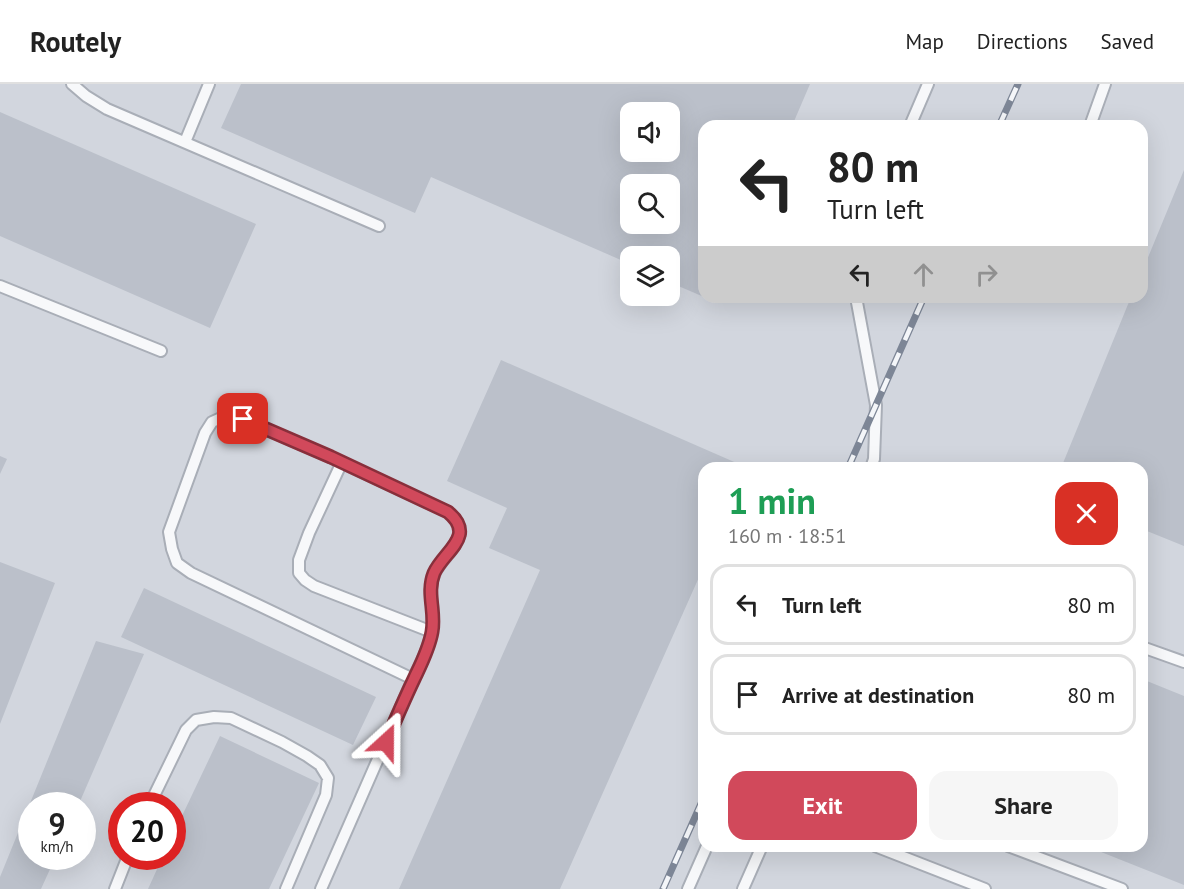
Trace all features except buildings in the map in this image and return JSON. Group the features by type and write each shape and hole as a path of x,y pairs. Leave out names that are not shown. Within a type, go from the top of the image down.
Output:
{"lane":[{"path":"72,84 107,109 379,226"},
{"path":"185,142 209,84"},
{"path":"913,120 928,84"},
{"path":"1092,120 1105,84"},
{"path":"0,286 161,351"},
{"path":"857,303 876,405 873,462"},
{"path":"321,889 426,654 432,632 433,614 430,588 434,573 456,543 460,529 458,523 448,512 243,419 223,417 212,422 195,457 169,532 177,563 191,573 413,680"},
{"path":"342,462 299,560 299,573 314,586 432,632"},
{"path":"1148,649 1184,662"},
{"path":"156,792 186,730 196,720 214,717 231,718 282,742 320,765 328,778 326,795 286,889"},
{"path":"688,889 704,852"},
{"path":"743,889 759,852"},
{"path":"890,852 985,889"},
{"path":"1024,852 1122,889"},
{"path":"115,889 122,870"}],"shaded area":[{"path":"0,84 1184,84 1184,889 0,889"}],"railway":[{"path":"1002,120 1018,84"},
{"path":"851,462 921,303"},
{"path":"663,889 698,810"}],"route":[{"path":"243,419 448,512 458,523 460,534 434,573 430,588 433,614 432,632 426,654 386,742"}]}
